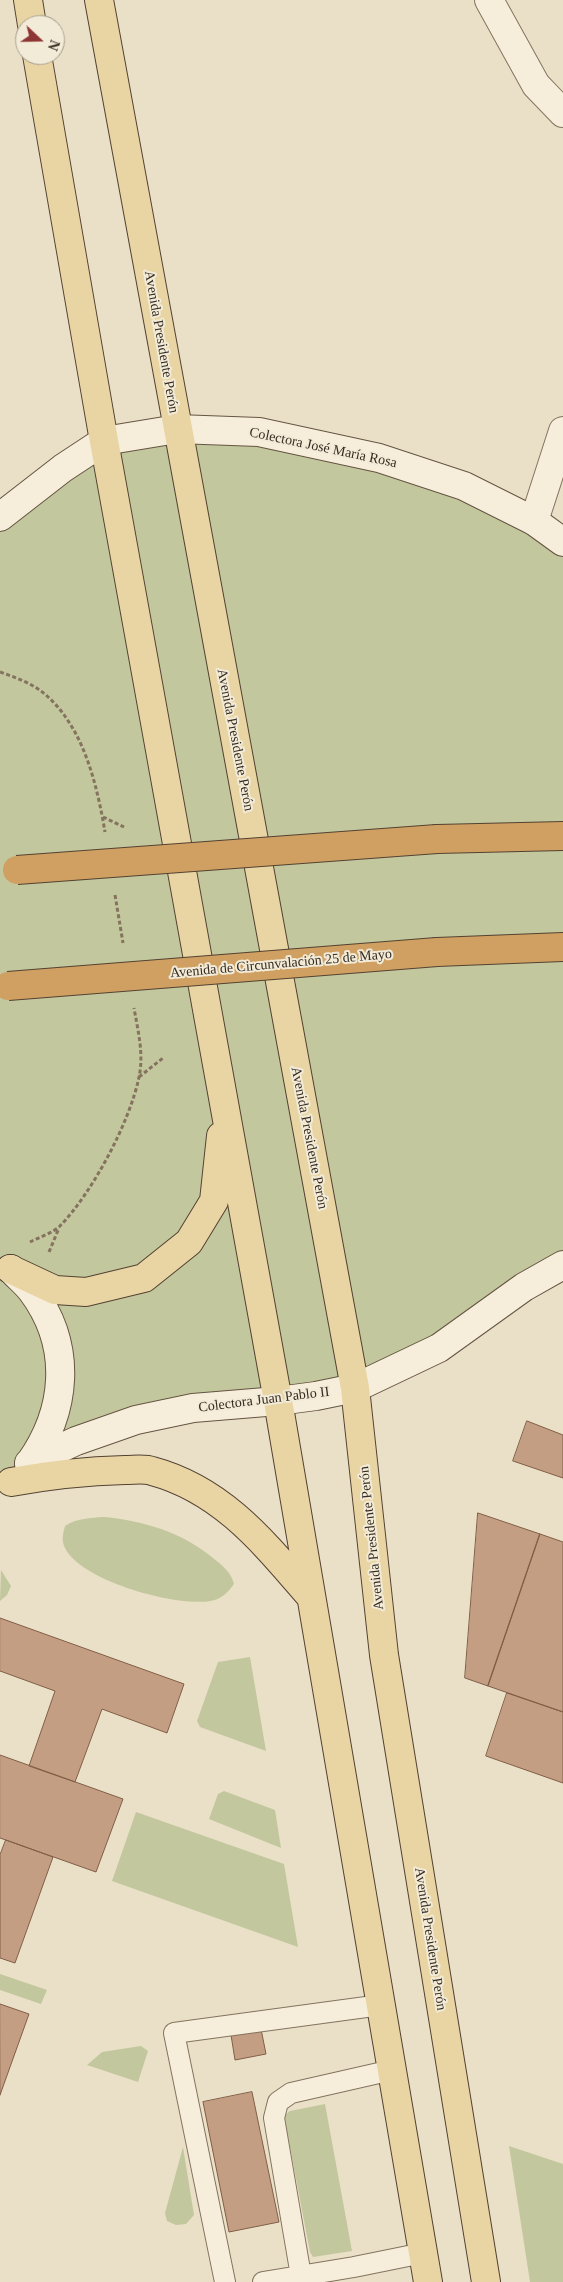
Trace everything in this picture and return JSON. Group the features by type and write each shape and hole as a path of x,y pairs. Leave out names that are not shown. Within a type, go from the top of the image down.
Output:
{"highway":[{"path":"8,871 437,839 563,836"},
{"name":"Avenida de Circunvalación 25 de Mayo","path":"4,987 438,952 563,947"}],"main road":[{"path":"28,0 30,15"},
{"name":"Avenida Presidente Perón","path":"99,0 355,1388 384,1654 486,2282"},
{"path":"489,0 536,85 563,113"},
{"path":"39,65 104,441 278,1401 428,2282"},
{"name":"Colectora José María Rosa","path":"0,517 63,468 104,441 177,428 259,432 379,458 464,486 534,521 563,542"},
{"path":"534,521 563,431"},
{"path":"5,1266 55,1290 86,1292 144,1278 189,1242 214,1200 225,1110"},
{"name":"Colectora Juan Pablo II","path":"14,1478 76,1441 136,1420 193,1408 278,1401 355,1388 439,1348 524,1287 563,1265"},
{"path":"5,1266 32,1291 48,1317 58,1346 60,1370 57,1408 47,1437 14,1478"},
{"path":"14,1478 90,1471 151,1470 203,1491 256,1533 311,1598"}],"lane":[{"path":"225,2282 174,2033 381,2005"},
{"path":"301,2276 274,2118 278,2102 291,2093 392,2070"},
{"path":"263,2282 423,2253"}],"path":[{"path":"102,816 125,828"},
{"path":"139,1077 163,1058"}],"green space":[{"path":"177,429 379,458 563,542 563,1265 403,1364 136,1420 0,1490 0,517 63,468"},
{"path":"104,1517 134,1521 162,1529 189,1541 223,1566 231,1576 234,1584 227,1593 218,1599 195,1602 153,1596 109,1581 74,1560 65,1548 63,1540 65,1526 70,1523 89,1518"},
{"path":"1,1570 11,1586 7,1595 0,1601"},
{"path":"250,1657 266,1751 200,1727 197,1721 218,1662"},
{"path":"224,1791 275,1810 281,1848 209,1819 218,1794"},
{"path":"136,1812 284,1864 298,1947 112,1881"},
{"path":"0,1974 47,1990 41,2004 0,1990"},
{"path":"141,2046 148,2051 138,2082 87,2065 102,2052"},
{"path":"325,2104 352,2251 313,2257 310,2252 285,2115 290,2111"},
{"path":"509,2146 563,2164 563,2282 530,2282"},
{"path":"183,2147 194,2215 186,2224 176,2225 167,2221 165,2213"}],"building":[{"path":"527,1421 563,1435 563,1478 513,1461"},
{"path":"478,1513 540,1534 488,1686 465,1678"},
{"path":"540,1534 563,1542 563,1712 488,1686"},
{"path":"0,1618 184,1684 167,1733 102,1709 75,1782 29,1766 55,1691 0,1671"},
{"path":"507,1693 563,1712 563,1783 486,1756"},
{"path":"0,1755 123,1799 96,1872 0,1838"},
{"path":"6,1840 53,1857 15,1963 0,1958 0,1855"},
{"path":"0,2004 29,2014 0,2095"},
{"path":"261,2029 266,2054 235,2060 231,2035"},
{"path":"252,2092 279,2222 229,2232 203,2102"}]}
